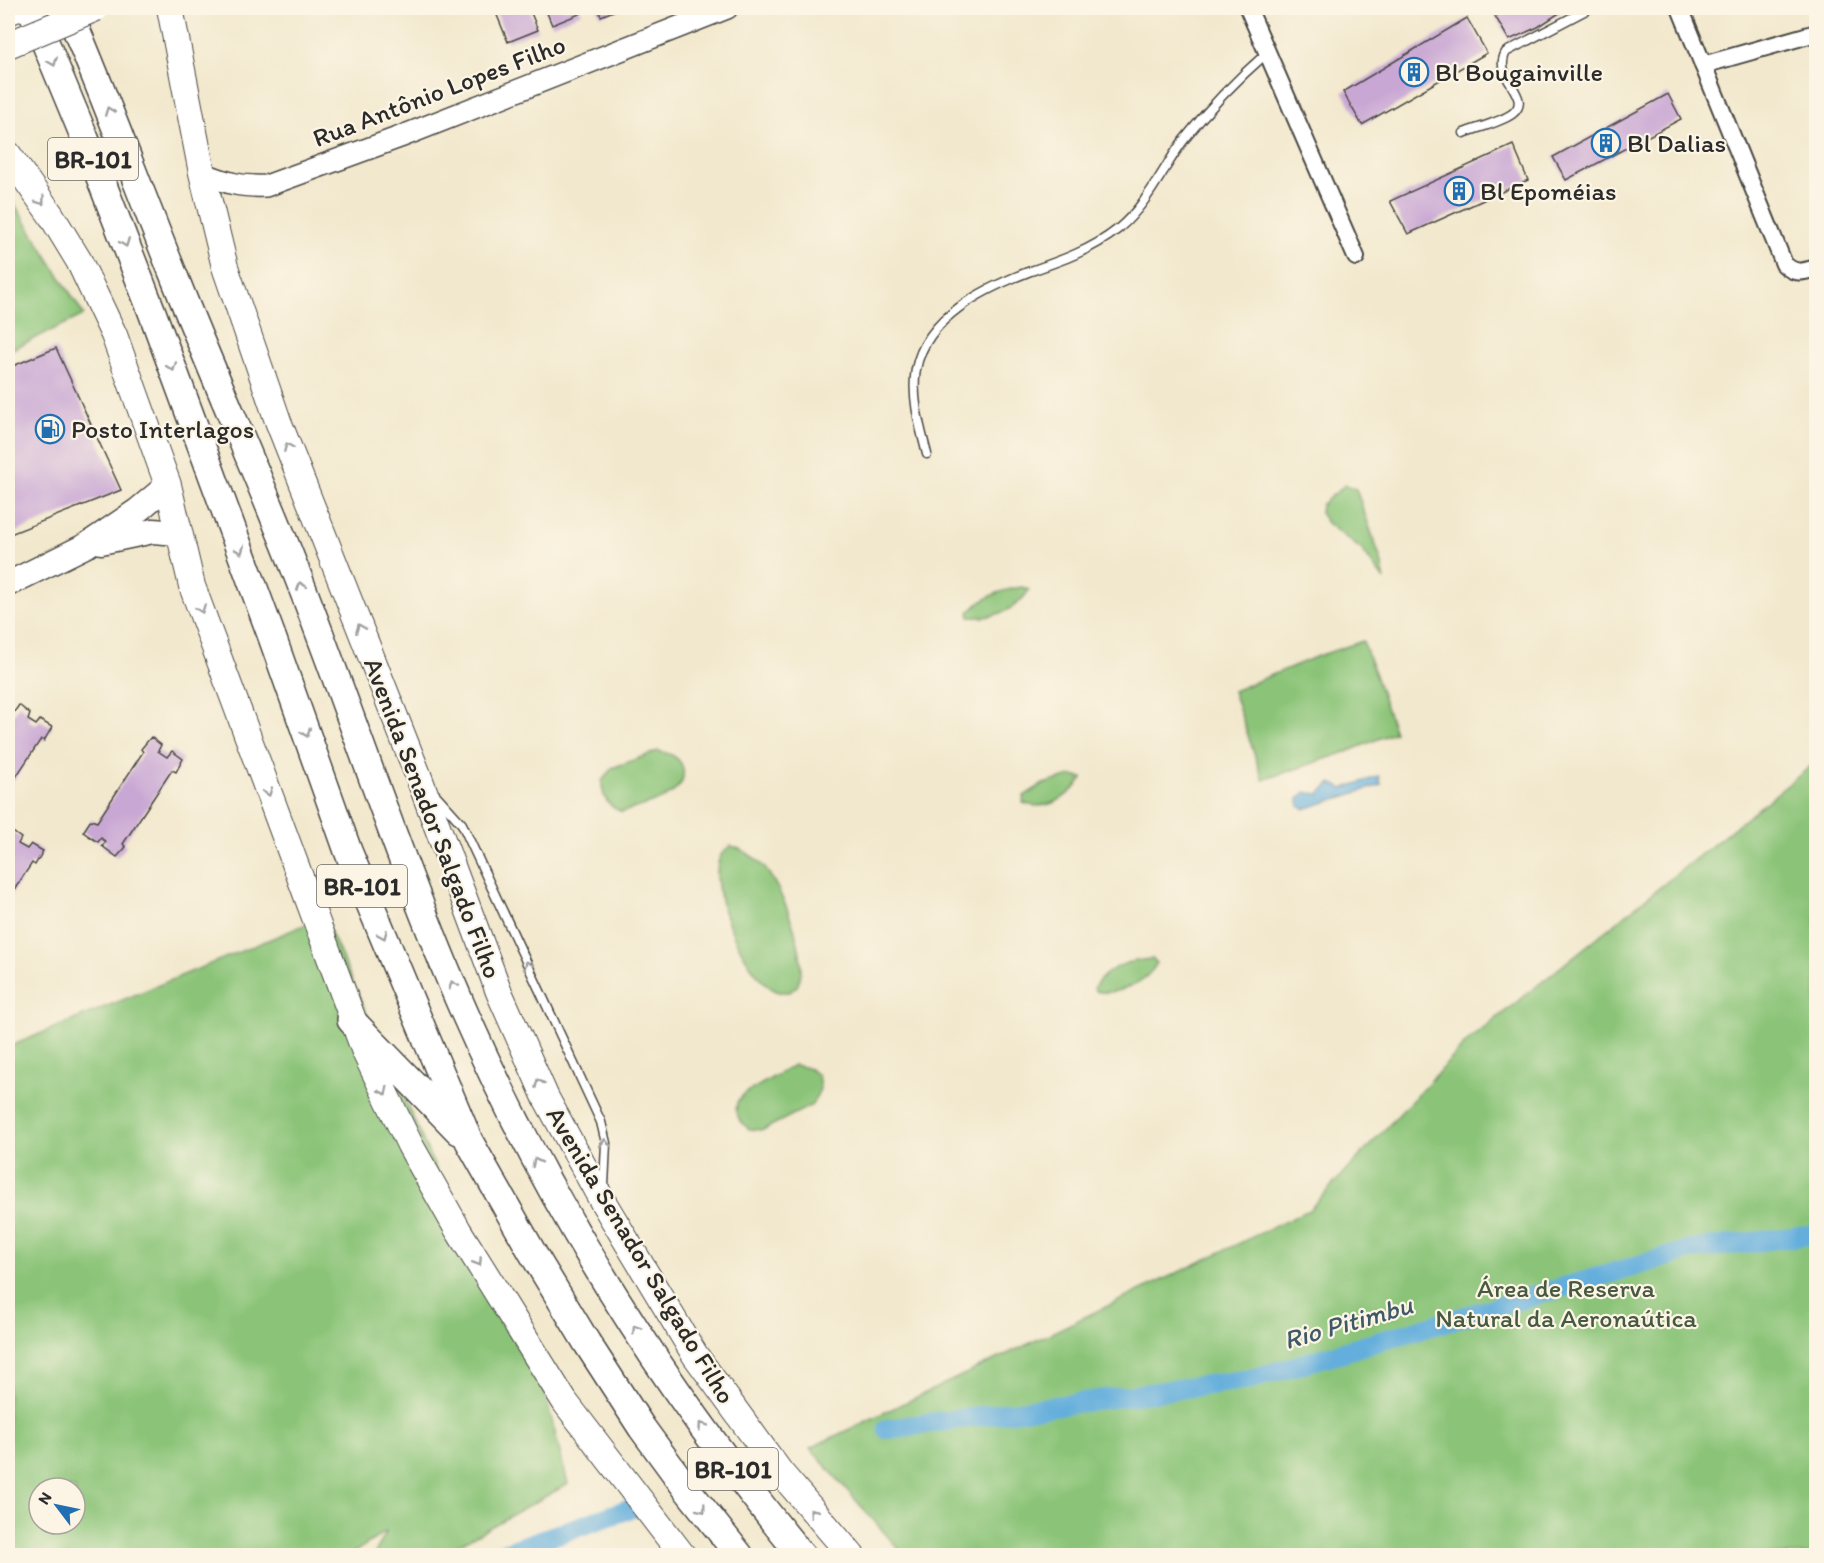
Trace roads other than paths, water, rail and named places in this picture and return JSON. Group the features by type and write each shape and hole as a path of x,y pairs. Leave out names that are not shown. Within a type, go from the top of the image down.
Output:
{"highway":[{"name":"BR-101","path":"31,8 84,136 148,302 268,626 348,851 469,1141 586,1343 642,1428 740,1556"},
{"name":"Avenida Senador Salgado Filho","path":"67,8 184,302 295,568 434,940 507,1104 544,1177 592,1262 668,1378 748,1491 802,1556"},
{"path":"351,1020 469,1141"}],"main road":[{"path":"8,12 18,8"},
{"path":"8,45 96,8"},
{"name":"Avenida Senador Salgado Filho","path":"165,11 225,267 278,422 418,775 499,992 546,1098 603,1202 696,1354 780,1472 852,1556"},
{"path":"8,154 51,214 84,271 114,335 168,485 192,586 351,1020 365,1052 410,1145 458,1230 566,1402 684,1556"},
{"path":"8,584 87,545 137,511 168,485"},
{"path":"87,545 153,531 178,533"}],"street":[{"name":"Rua Antônio Lopes Filho","path":"202,173 224,182 246,187 267,186 727,8"},
{"path":"1249,8 1356,257"},
{"path":"1680,8 1785,264 1795,272 1816,268"},
{"path":"1702,65 1816,33"}],"lane":[{"path":"1464,133 1511,115 1517,108 1518,97 1502,68 1502,59 1506,52 1590,8"},
{"path":"927,454 916,406 915,386 916,369 923,345 934,329 950,314 1008,280 1076,255 1118,229 1135,213 1201,118 1268,52"},
{"path":"418,775 462,824 601,1122 606,1143 603,1202"}],"water":[{"path":"1379,776 1381,785 1304,809 1299,806 1298,799 1305,792 1319,794 1331,783 1342,789"}],"waterway":[{"name":"Rio Pitimbu","path":"887,1429 1251,1379 1690,1250 1816,1234"},
{"name":"Rio Pitimbu","path":"495,1556 635,1507"}],"place":[{"name":"Bl Bougainville","path":"1414,72"},
{"name":"Bl Dalias","path":"1606,143"},
{"name":"Bl Epoméias","path":"1459,191"},
{"name":"Posto Interlagos","path":"50,429"}],"park label":[{"name":"Área de Reserva Natural da Aeronaútica","path":"1566,1303"}]}
